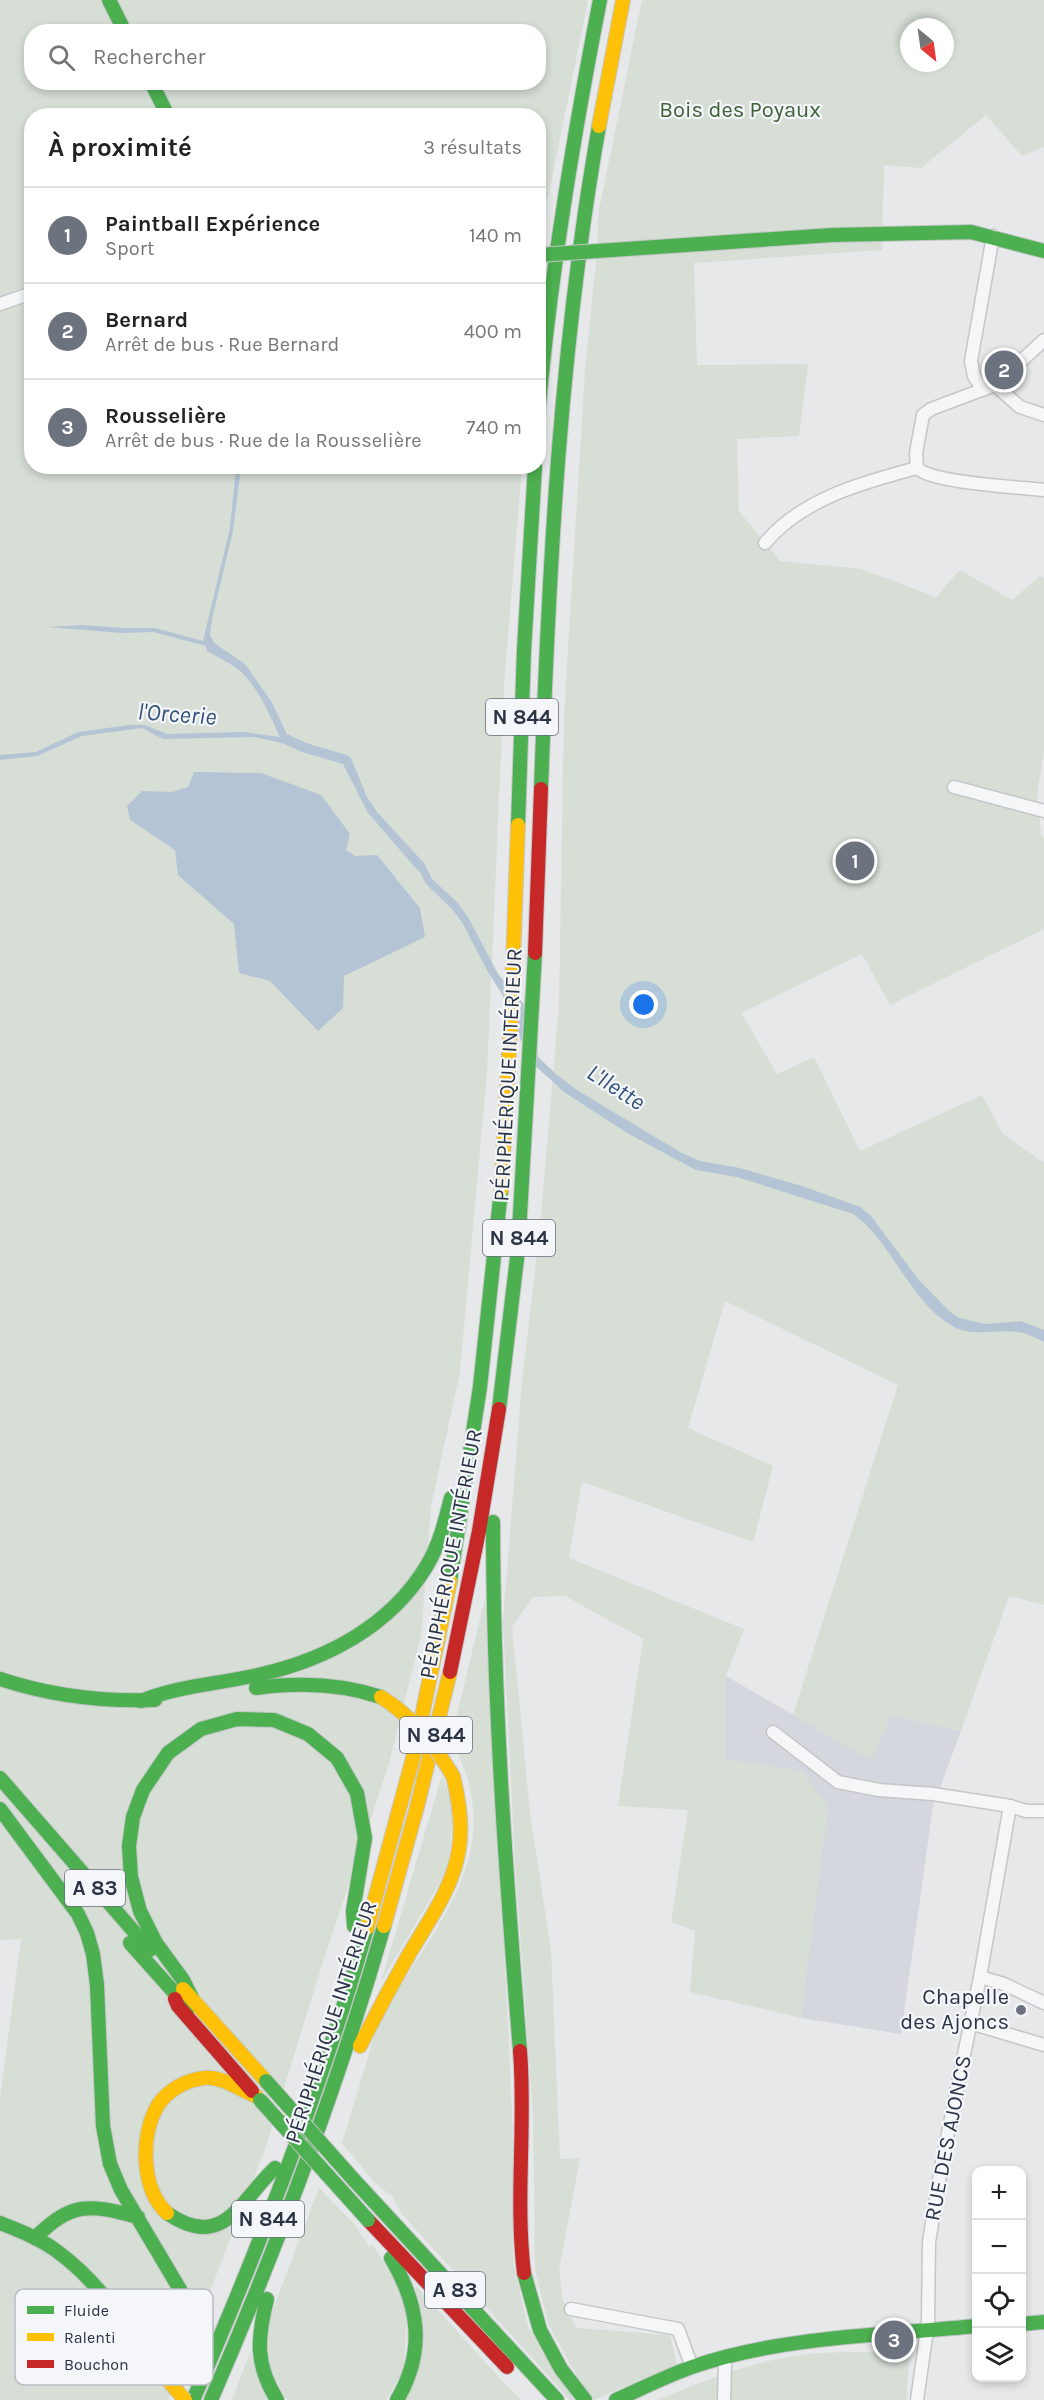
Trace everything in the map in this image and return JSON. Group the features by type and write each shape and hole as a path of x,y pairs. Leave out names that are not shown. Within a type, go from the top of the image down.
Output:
{"main road":[{"path":"109,0 121,24"},
{"path":"546,344 555,264 576,124 600,0"},
{"name":"PÉRIPHÉRIQUE INTÉRIEUR","path":"212,2400 265,2276 342,2066 386,1923 444,1702 472,1575 500,1397 516,1271 531,1078 549,602 566,362 590,176 623,0"},
{"path":"155,90 164,108"},
{"path":"546,254 855,235 970,232 993,236 1026,249 1044,251"},
{"name":"N 844","path":"213,2352 268,2220 312,2099 366,1930 404,1792 451,1571 472,1440 493,1267 508,1076 525,645 535,474"},
{"path":"500,1397 508,1420 493,1520 492,1552 508,1903 523,2089 522,2247 527,2287 540,2330 561,2369 585,2400"},
{"path":"141,1701 163,1691 261,1674 310,1660 335,1650 377,1624 406,1596 430,1560 449,1504 457,1461 472,1440"},
{"path":"4,1681 56,1696 122,1702 201,1696 291,1683 339,1685 360,1689 396,1705 422,1730 435,1745 453,1776 461,1809 462,1826 458,1860 443,1898 381,2002 360,2048 342,2066"},
{"path":"192,1998 188,1984 163,1952 138,1907 130,1878 129,1848 134,1815 151,1775 161,1760 182,1740 207,1726 245,1718 280,1722 297,1727 322,1743 342,1764 357,1791 365,1826 353,1911 354,1926"},
{"name":"A 83","path":"0,1778 192,1998 261,2092"},
{"name":"A 83","path":"0,1792 261,2092 353,2185 557,2400"},
{"path":"213,2320 275,2168 309,2073 392,1796 404,1792"},
{"path":"0,1809 78,1914 87,1933 93,1954 97,1985 105,2146 114,2177 180,2289"},
{"path":"275,2168 264,2177 249,2200 231,2217 213,2226 202,2228 171,2218 160,2207 149,2180 146,2160 148,2134 157,2108 171,2090 194,2079 213,2079 261,2092 368,2220 474,2335 521,2380"},
{"name":"A 83","path":"353,2185 539,2400"},
{"path":"34,2238 55,2218 75,2208 106,2210 138,2217"},
{"path":"368,2220 373,2233 398,2268 413,2307 415,2355 408,2381 397,2400"},
{"path":"0,2223 58,2252 96,2289"},
{"path":"265,2276 268,2294 260,2324 258,2350 262,2370 277,2400"},
{"path":"1026,2324 1044,2322"},
{"path":"616,2400 692,2367 723,2358 791,2344 972,2326"},
{"path":"172,2385 185,2400"},
{"path":"180,2400 186,2385"},
{"name":"N 844","path":"193,2400 199,2385"}],"street":[{"path":"983,390 975,376 971,361 993,236"},
{"path":"0,304 24,296"},
{"path":"1044,340 995,385 932,409 923,415 916,453 916,468 922,474 1044,490"},
{"path":"995,385 1020,407 1044,416"},
{"path":"765,543 789,518 820,501 874,480 916,468"},
{"path":"954,787 1044,811"},
{"path":"772,1732 838,1782 879,1790 933,1794 1010,1806 1026,1811 1044,1811"},
{"name":"RUE DES AJONCS","path":"917,2400 927,2330 929,2242 942,2162 980,1977 1010,1806"},
{"path":"980,1977 1004,1984 1044,2003"},
{"path":"970,2023 1044,2045"},
{"path":"571,2309 678,2329 692,2367"},
{"path":"723,2358 724,2400"}],"shaded area":[{"path":"726,1676 870,1759 891,1715 961,1731 933,1806 901,2034 801,2018 726,1759"}],"green space":[{"path":"0,0 588,0 546,207 546,108 24,108 24,474 521,474 504,685 487,1073 460,1372 431,1506 421,1636 389,1764 321,1968 265,2149 211,2289 15,2289 15,2385 174,2385 168,2400 0,2400 0,2098 21,1939 0,1940"},
{"name":"Bois des Poyaux","path":"642,0 1044,0 1044,147 1022,156 986,115 921,168 884,165 882,250 694,263 697,365 808,364 799,436 737,439 739,511 780,561 861,569 936,597 960,570 1012,600 1040,576 1044,579 1044,750 1037,795 1041,834 1044,839 1044,929 890,1005 862,954 741,1013 777,1074 814,1057 860,1151 982,1095 1003,1134 1044,1163 1044,1605 1009,1596 961,1731 891,1715 871,1760 793,1715 898,1385 725,1301 688,1428 773,1466 753,1542 582,1482 569,1558 744,1629 726,1676 726,1759 802,1771 828,1807 801,2018 690,1992 695,1931 671,1922 688,1810 618,1806 643,1639 565,1596 533,1597 512,1627 530,1813 551,1950 560,2159 580,2158 559,2270 563,2300 576,2328 670,2335 677,2365 594,2400 549,2326 535,2270 533,2115 515,1864 503,1621 522,1382 540,1227 559,1005 564,715 585,370 599,210"},
{"path":"485,1598 514,2163 513,2262 528,2327 574,2400 570,2400 402,2214 392,2196 376,2184 342,2143 376,2030 440,1923 457,1890 469,1856 474,1820 468,1782 451,1740"},
{"path":"442,1775 453,1805 449,1867 381,1982"},
{"path":"319,2188 355,2225 369,2247 373,2245 396,2282 407,2309 404,2369 386,2400 287,2400 268,2367 266,2328"},
{"path":"416,2286 506,2385 521,2400 403,2400"},
{"path":"250,2352 267,2400 232,2400"},
{"path":"910,2352 906,2400 657,2400 731,2372 789,2357 808,2354"}],"water":[{"path":"236,474 240,474 233,531 212,619 210,635 214,643 245,664 271,701 287,734 351,758 367,797 377,812 424,863 432,879 458,903 498,974 534,1016 538,1057 580,1092 680,1152 700,1161 740,1168 802,1186 860,1207 871,1216 919,1280 949,1311 959,1318 986,1324 1021,1321 1044,1330 1044,1342 1010,1331 969,1332 954,1327 938,1316 925,1302 880,1240 853,1214 737,1177 696,1170 627,1133 564,1092 529,1060 502,994 463,924 453,910 426,884 421,874 368,813 343,764 302,752 282,743 254,737 163,739 142,728 82,736 37,756 0,760 0,755 36,752 78,732 129,725 145,725 167,734 244,732 280,737 262,700 250,682 233,666 207,651 206,646 153,632 122,633 47,627 82,625 155,628 203,641 230,528"},
{"path":"194,772 261,773 321,795 350,834 346,850 355,856 377,855 420,908 425,937 344,976 343,1008 318,1031 270,981 239,973 234,924 178,875 175,850 130,820 127,806 142,791 172,792 188,787"}],"traffic: fast":[{"path":"109,0 121,24"},
{"path":"546,336 563,207 600,0"},
{"path":"155,90 164,108"},
{"path":"541,789 558,456 575,291 599,126"},
{"path":"612,250 832,235 971,232 1044,251"},
{"path":"546,254 612,250"},
{"path":"518,825 524,650 535,474"},
{"path":"499,1409 518,1250 535,953"},
{"path":"450,1581 480,1387 501,1190"},
{"path":"141,1701 171,1691 286,1668 333,1649 355,1637 394,1606 426,1567 438,1542 451,1498"},
{"path":"493,1522 498,1720 505,1853 520,2051"},
{"path":"0,1679 38,1690 76,1697 155,1700"},
{"path":"256,1688 288,1685 334,1686 381,1697"},
{"path":"192,1998 183,1980 156,1943 140,1911 131,1877 129,1846 133,1817 143,1790 168,1753 201,1729 237,1719 274,1720 308,1734 337,1758 357,1793 365,1838 353,1911 354,1926"},
{"path":"0,1778 150,1950"},
{"path":"0,1809 78,1914 87,1933 93,1954 97,1985 103,2126 110,2164 121,2190 180,2289"},
{"path":"211,2400 260,2283 305,2166 347,2047 384,1926"},
{"path":"213,2353 288,2167 330,2048 367,1928"},
{"path":"130,1943 188,2008"},
{"path":"266,2081 354,2180"},
{"path":"260,2100 368,2220"},
{"path":"167,2213 186,2224 203,2227 217,2225 229,2218 275,2168"},
{"path":"354,2180 557,2400"},
{"path":"35,2238 60,2217 82,2209 94,2208 138,2217"},
{"path":"0,2223 45,2243 73,2264 98,2289"},
{"path":"391,2258 408,2293 415,2328 412,2364 397,2400"},
{"path":"524,2273 540,2330 561,2369 585,2400"},
{"path":"267,2299 261,2327 260,2351 265,2375 277,2400"},
{"path":"1026,2324 1044,2322"},
{"path":"616,2400 692,2367 759,2349 832,2339 972,2326"},
{"path":"193,2400 199,2385"}],"traffic: slow":[{"path":"599,126 623,0"},
{"path":"501,1190 511,1018 518,825"},
{"path":"367,1928 414,1754 450,1581"},
{"path":"384,1926 417,1807 450,1672"},
{"path":"381,1697 413,1722 453,1776"},
{"path":"360,2046 445,1892 456,1864 461,1830 459,1803 453,1776"},
{"path":"183,1989 266,2081"},
{"path":"167,2213 158,2203 152,2190 146,2161 148,2131 158,2105 178,2087 204,2078 224,2081 256,2096"},
{"path":"172,2385 185,2400"}],"traffic: jam":[{"path":"535,953 541,789"},
{"path":"450,1672 479,1531 499,1409"},
{"path":"175,1999 178,2006 252,2091"},
{"path":"520,2051 522,2078 520,2217 524,2273"},
{"path":"368,2220 507,2367"}],"place":[{"name":"Bernard","path":"1004,370"},
{"name":"Paintball Expérience","path":"855,861"},
{"name":"Chapelle des Ajoncs","path":"1021,2010"},
{"name":"Rousselière","path":"894,2340"}],"water label":[{"name":"l'Orcerie","path":"177,714"},
{"name":"L'Ilette","path":"616,1087"}]}
